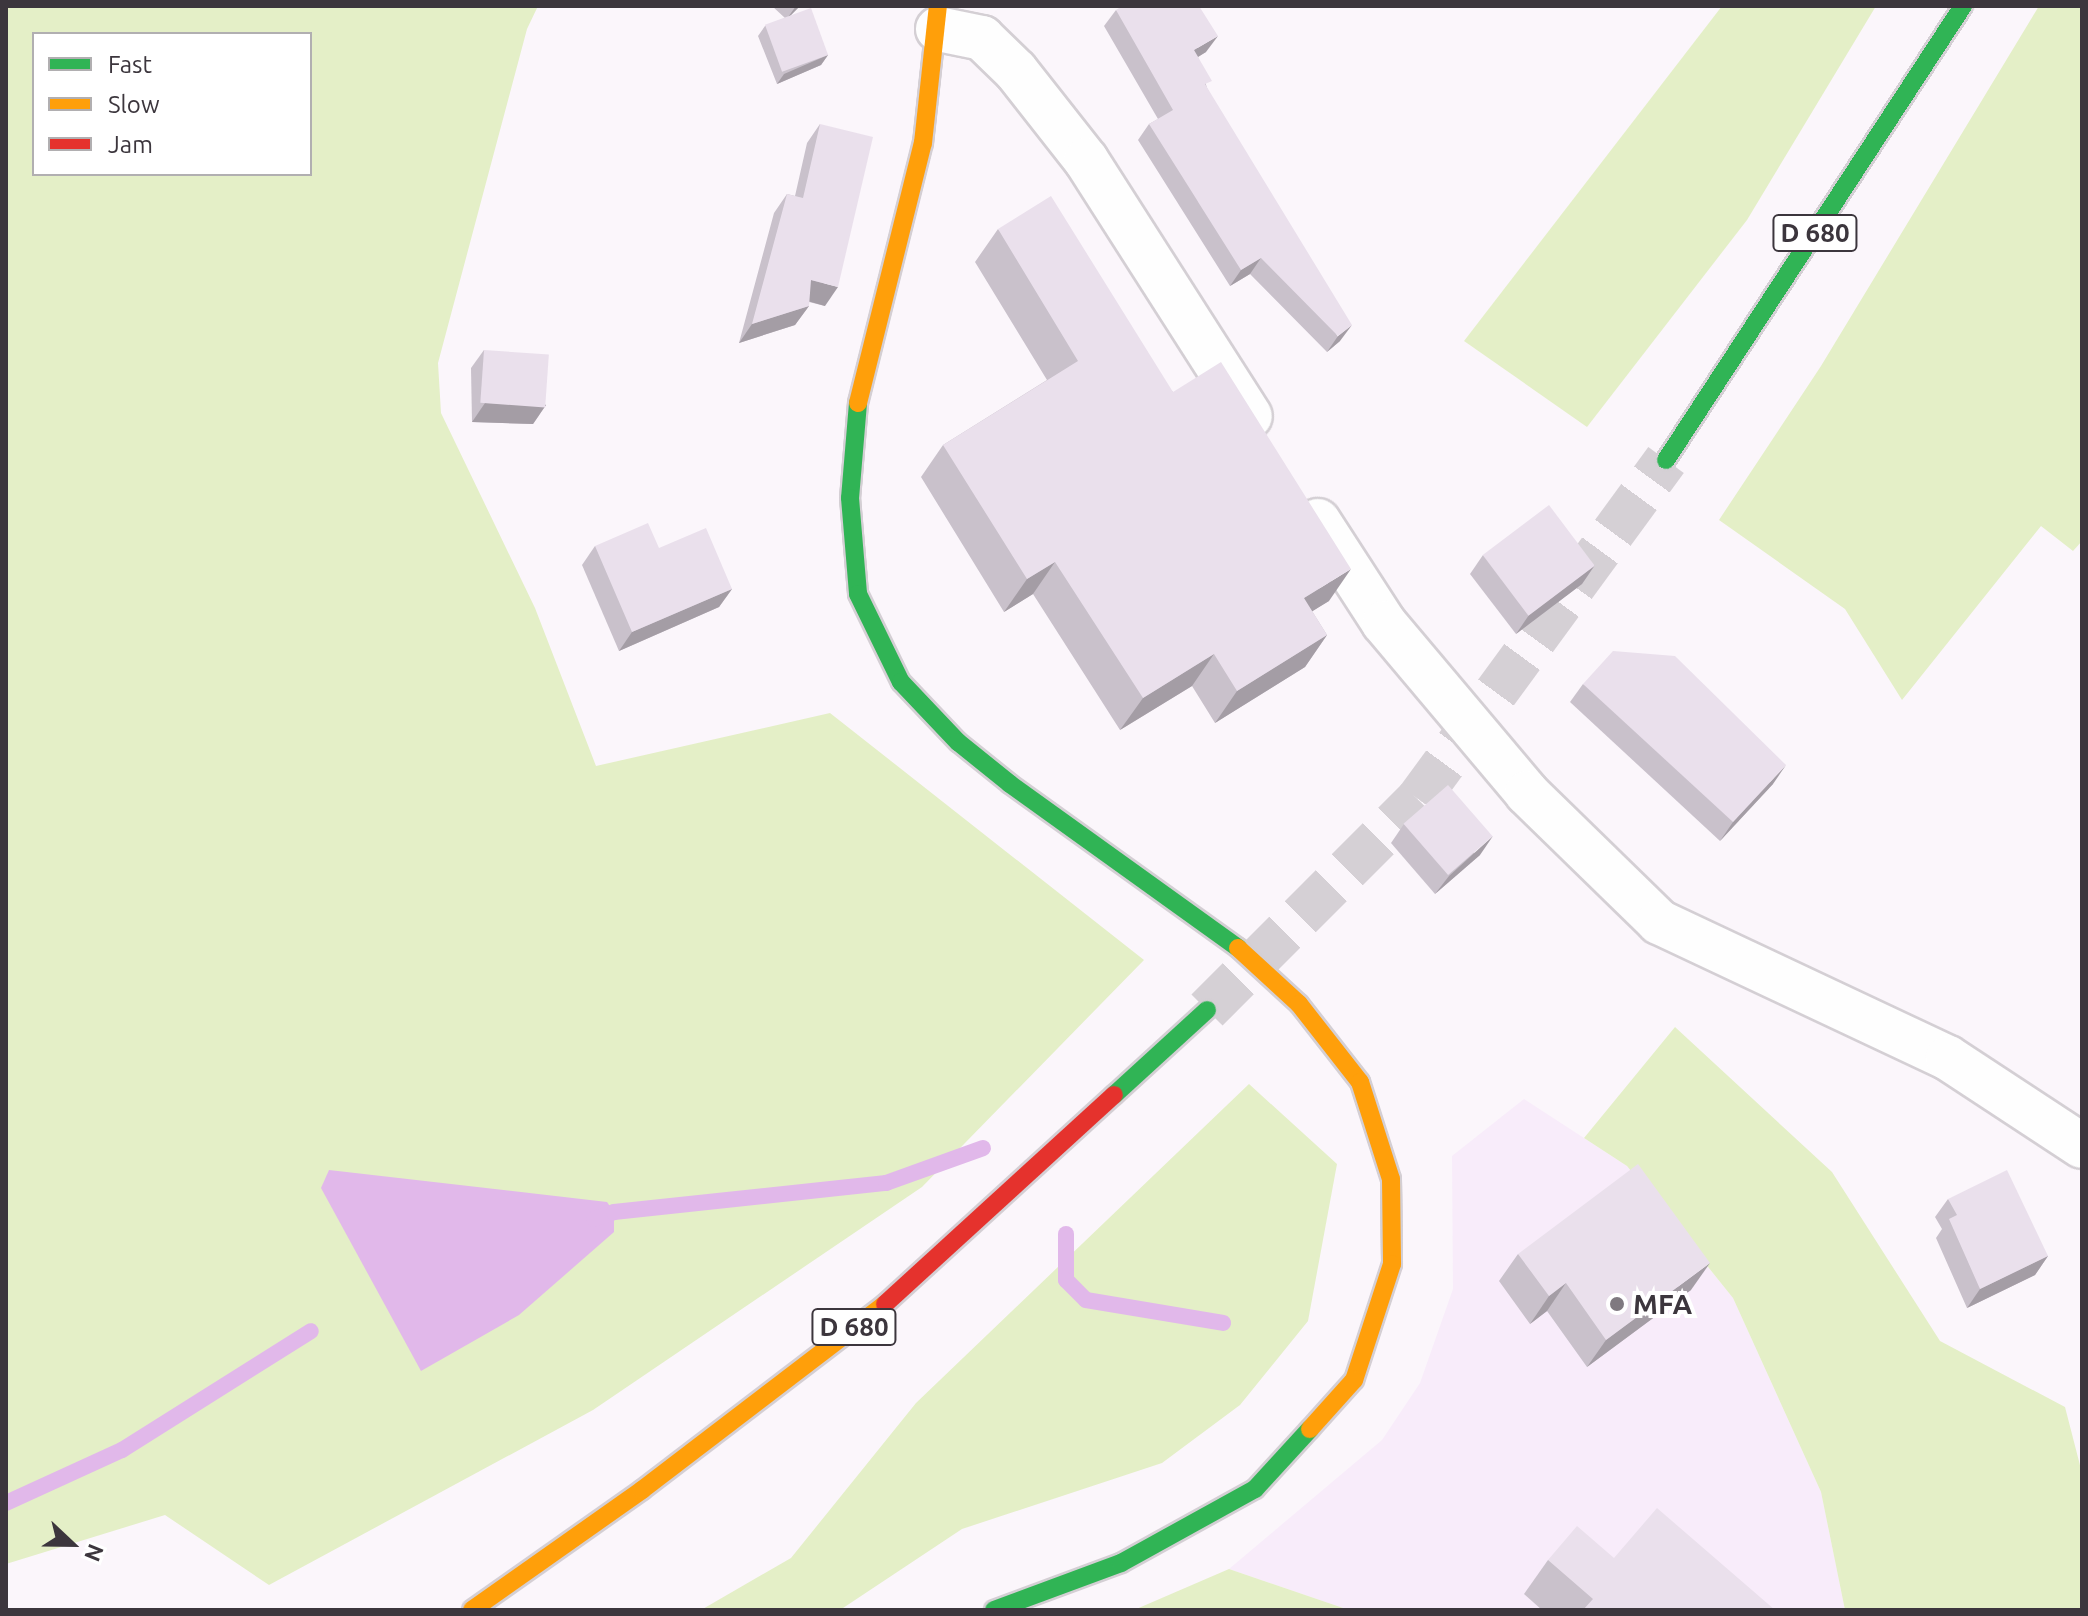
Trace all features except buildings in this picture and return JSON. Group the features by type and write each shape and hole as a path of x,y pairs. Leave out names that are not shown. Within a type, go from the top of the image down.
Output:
{"main road":[{"name":"D 680","path":"1666,460 1963,6"},
{"path":"938,18 923,143 857,406 850,498 858,594 901,682 958,742 1010,784 1221,933 1299,1004 1360,1082 1391,1179 1392,1264 1354,1380 1255,1489 1121,1563 994,1610"},
{"name":"D 680","path":"472,1610 642,1490 886,1303 1207,1010"}],"street":[{"path":"938,18 982,38 1025,82 1086,160 1273,451"},
{"path":"1299,491 1384,623 1527,793 1659,922 1948,1058 2082,1146"}],"shaded area":[{"path":"1524,1099 1627,1166 1733,1298 1821,1492 1845,1610 1349,1610 1229,1569 1382,1440 1420,1383 1453,1289 1452,1156"},
{"path":"329,1170 607,1202 614,1212 614,1232 519,1315 421,1371 321,1188"}],"green space":[{"path":"6,6 538,6 527,29 438,363 441,413 535,608 596,766 830,713 1144,960 922,1187 593,1410 269,1585 165,1515 6,1564"},
{"path":"1722,6 1876,6 1747,220 1587,427 1464,341"},
{"path":"2039,6 2082,6 2082,541 2073,551 2041,526 1902,700 1845,609 1719,520 1821,366"},
{"path":"1675,1027 1832,1172 1940,1341 2065,1407 2082,1473 2082,1610 1845,1610 1821,1492 1733,1298 1627,1166 1584,1138"},
{"path":"1249,1084 1337,1164 1308,1321 1240,1405 1162,1463 962,1529 840,1610 701,1610 791,1558 916,1403"},
{"path":"1229,1569 1349,1610 1134,1610"}],"waterway":[{"path":"594,1219 614,1212 886,1183 983,1148"},
{"path":"1066,1234 1066,1280 1086,1300 1223,1323"},
{"path":"6,1503 122,1450 311,1331"}],"tunnel":[{"path":"1207,1010 1418,799 1666,460"}],"traffic: fast":[{"path":"1666,460 1963,6"},
{"path":"858,403 850,498 858,594 901,682 958,742 1010,784 1238,948"},
{"path":"1114,1095 1207,1010"},
{"path":"994,1610 1121,1563 1255,1489 1310,1429"}],"traffic: slow":[{"path":"858,403 923,143 938,6"},
{"path":"1238,948 1299,1004 1360,1082 1391,1179 1392,1264 1354,1380 1310,1429"},
{"path":"472,1610 642,1490 885,1304"}],"traffic: jam":[{"path":"885,1304 1114,1095"}],"place":[{"name":"MFA","path":"1617,1304"}]}
